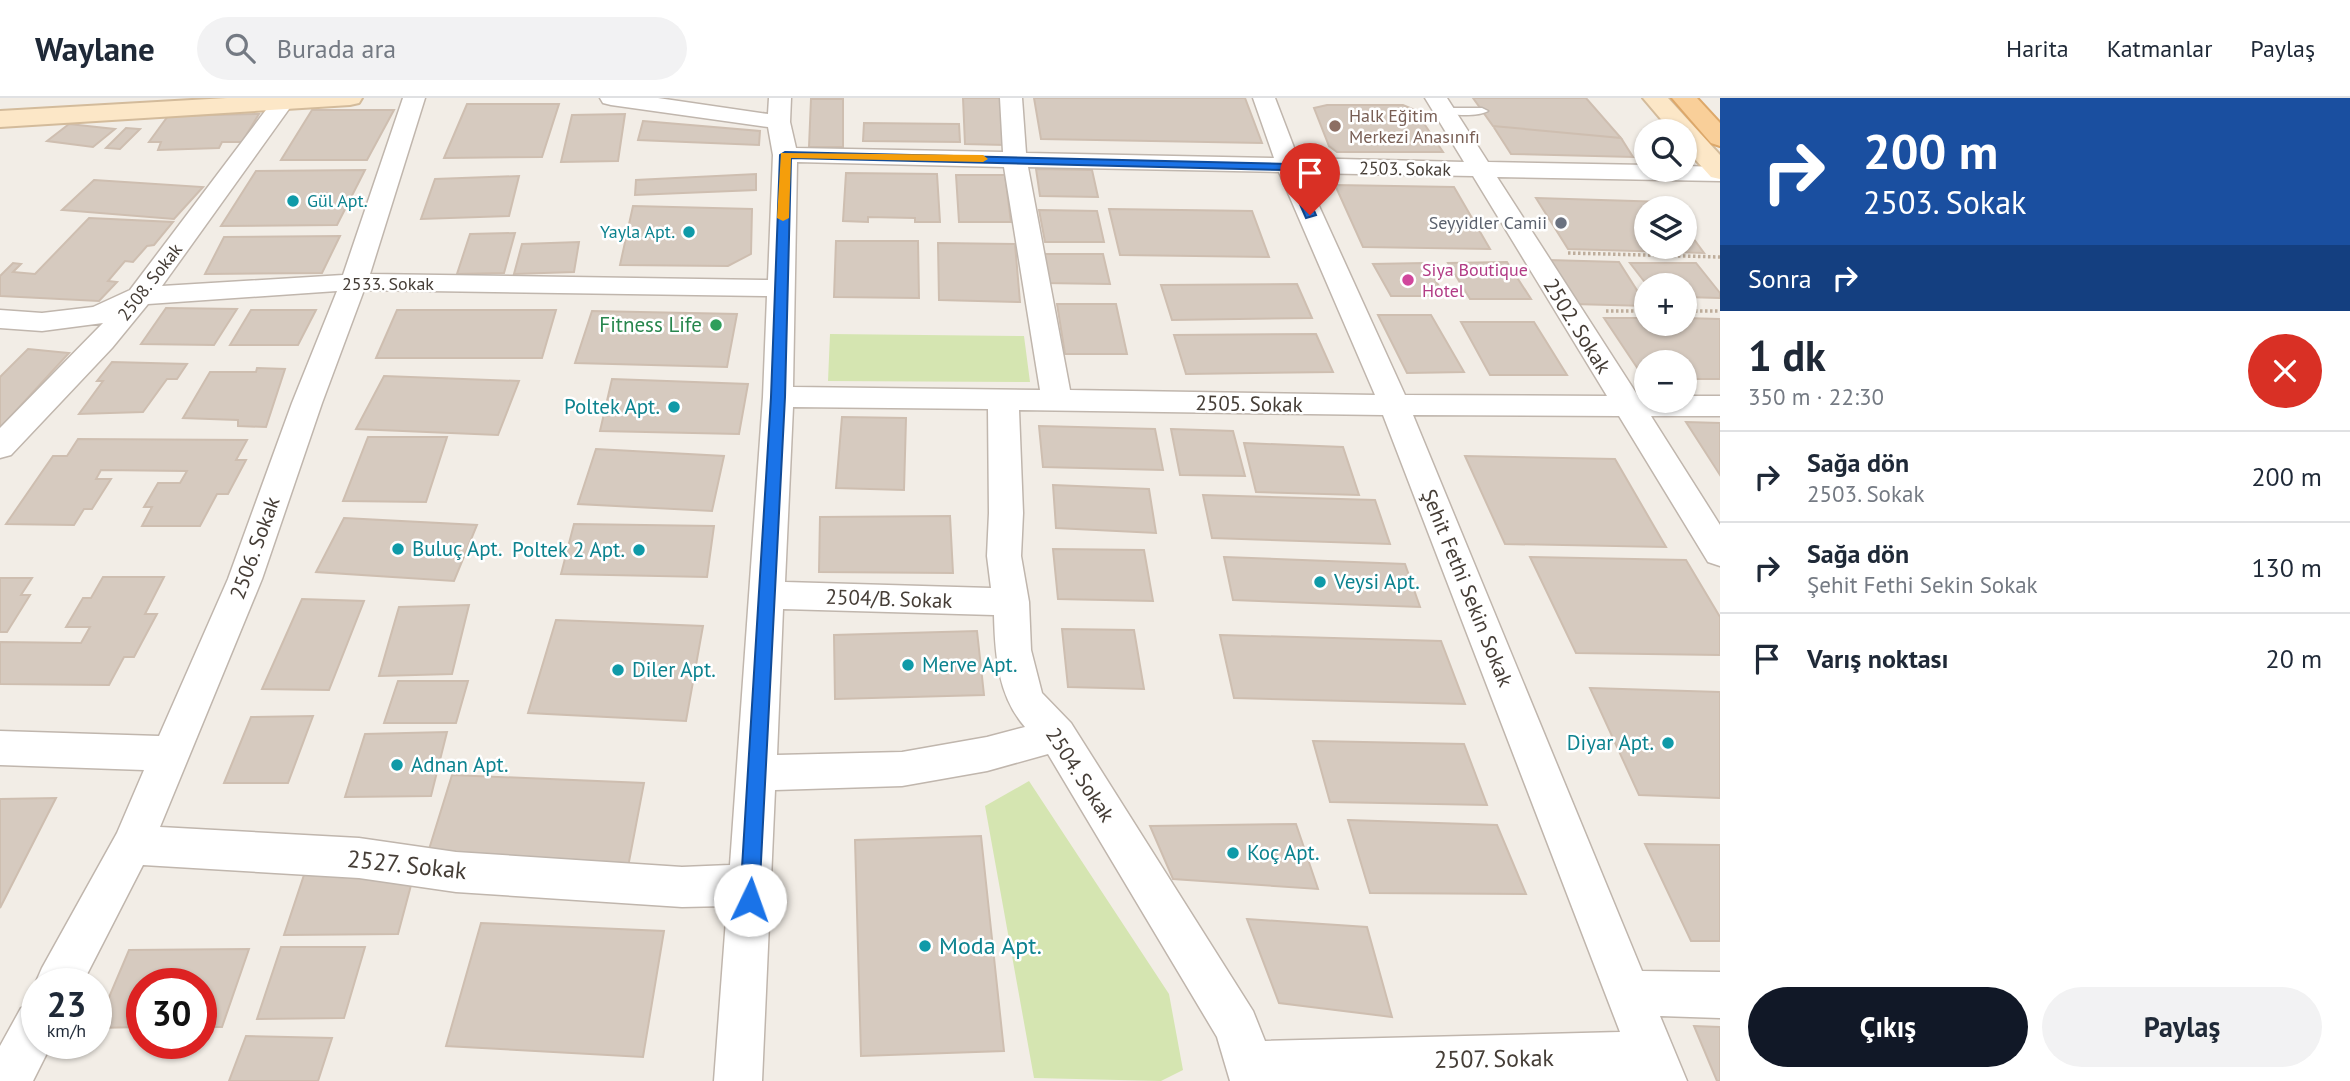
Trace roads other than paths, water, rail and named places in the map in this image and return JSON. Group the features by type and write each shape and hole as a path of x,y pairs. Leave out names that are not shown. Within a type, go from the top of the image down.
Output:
{"main road":[{"path":"0,99 14,98"},
{"path":"0,119 350,98"},
{"path":"1656,98 1674,119"},
{"path":"1684,98 1720,138"},
{"path":"1697,146 1720,173"}],"street":[{"name":"2506. Sokak","path":"67,968 132,845 245,579 307,403 354,282 414,98"},
{"path":"611,98 780,110 785,155 778,397 738,1081"},
{"path":"1012,98 1015,159 1057,399"},
{"name":"Şehit Fethi Sekin Sokak","path":"1264,98 1289,167 1395,407 1658,1068"},
{"name":"2508. Sokak","path":"0,447 102,342 283,102"},
{"name":"2502. Sokak","path":"1440,104 1720,552"},
{"name":"2503. Sokak","path":"785,155 1289,167 1720,173"},
{"name":"2533. Sokak","path":"0,319 43,322 99,315 139,296 354,282 780,288"},
{"name":"2505. Sokak","path":"778,397 1057,399 1395,407 1720,406"},
{"name":"2504. Sokak","path":"1004,399 1004,556 1011,602 1013,650 1025,699 1057,735 1237,1027 1252,1073"},
{"name":"2504/B. Sokak","path":"767,595 1011,602"},
{"path":"757,773 902,769 987,754 1057,735"},
{"path":"0,748 170,754"},
{"name":"2527. Sokak","path":"132,845 359,858 456,872 682,887 750,886"},
{"path":"1628,993 1720,995"},
{"path":"7,1081 21,1054"},
{"name":"2507. Sokak","path":"1252,1073 1658,1068"}],"lane":[{"path":"1440,104 1482,111"}],"place":[{"name":"Halk Eğitim Merkezi Anasınıfı","path":"1335,126"},
{"name":"Gül Apt.","path":"293,201"},
{"name":"Seyyidler Camii","path":"1561,223"},
{"name":"Yayla Apt.","path":"689,232"},
{"name":"Siya Boutique Hotel","path":"1408,280"},
{"name":"Fitness Life","path":"716,325"},
{"name":"Poltek Apt.","path":"674,407"},
{"name":"Buluç Apt.","path":"398,549"},
{"name":"Poltek 2 Apt.","path":"639,550"},
{"name":"Veysi Apt.","path":"1320,582"},
{"name":"Merve Apt.","path":"908,665"},
{"name":"Diler Apt.","path":"618,670"},
{"name":"Diyar Apt.","path":"1668,743"},
{"name":"Adnan Apt.","path":"397,765"},
{"name":"Koç Apt.","path":"1233,853"},
{"name":"Moda Apt.","path":"925,946"}]}
